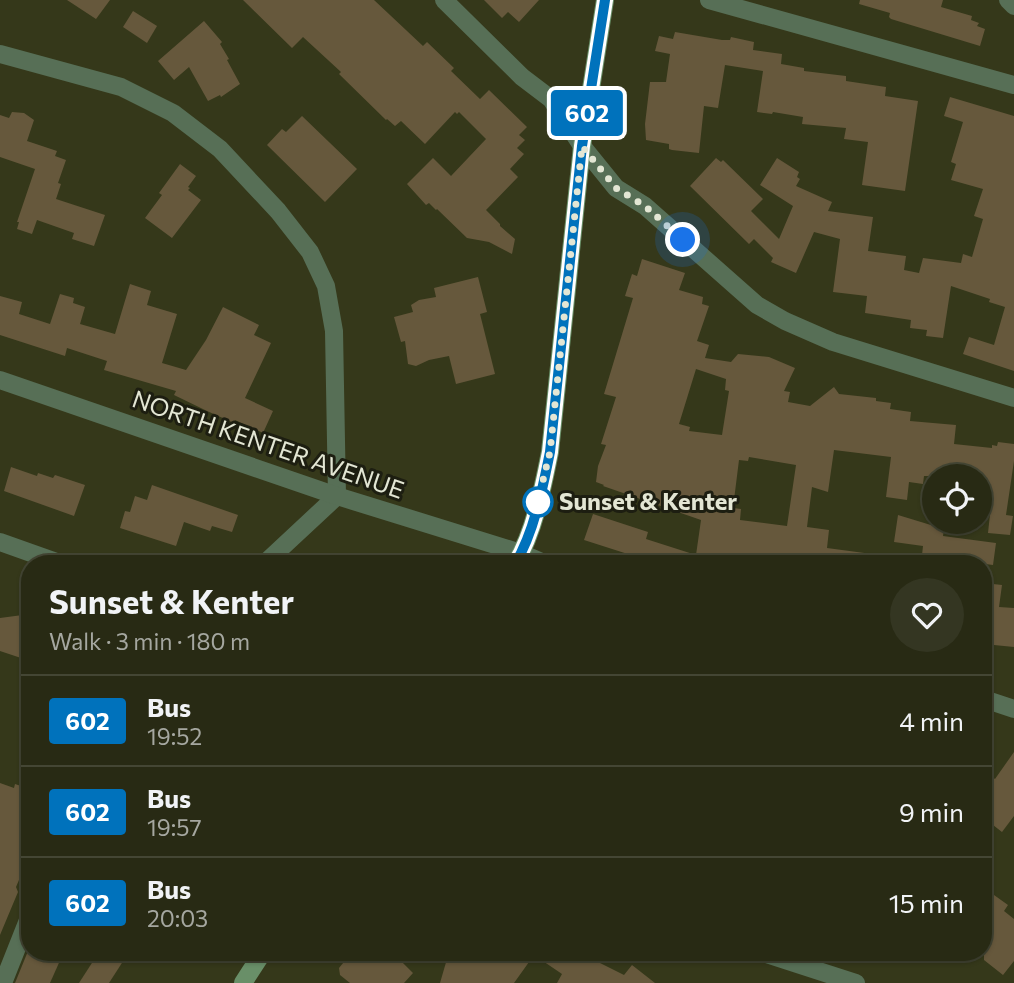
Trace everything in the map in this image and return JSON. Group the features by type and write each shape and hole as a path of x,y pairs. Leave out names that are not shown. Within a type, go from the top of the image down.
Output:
{"main road":[{"path":"519,555 543,486 550,452 582,146 605,0"},
{"path":"243,983 257,961"}],"street":[{"path":"444,0 522,77 551,99 582,146 620,191 645,206 757,305 785,321 833,342 1014,398"},
{"path":"709,0 1014,85"},
{"path":"1008,0 1014,6"},
{"path":"0,54 121,87 173,113 220,149 278,211 310,252 326,286 334,331 337,496 274,555"},
{"name":"NORTH KENTER AVENUE","path":"0,380 509,555"},
{"path":"0,542 37,555"},
{"path":"992,702 1014,709"},
{"path":"3,983 21,938"},
{"path":"788,961 856,983"}],"building":[{"path":"67,0 110,0 96,19"},
{"path":"243,0 374,0 423,46 427,42 454,68 451,71 480,99 489,90 527,127 519,135 525,140 517,148 524,154 510,169 518,177 486,210 515,239 512,254 489,242 467,238 437,209 429,203 426,205 407,184 433,158 451,176 486,139 459,112 455,112 425,144 401,121 395,126 386,120 339,74 341,72 303,37 292,48"},
{"path":"484,0 539,0 519,22 508,12 502,18"},
{"path":"860,0 943,0 941,7 972,16 971,20 979,23 977,26 985,29 980,46 891,19 890,13 859,4"},
{"path":"133,11 157,26 147,43 123,27"},
{"path":"204,21 222,42 220,44 240,84 221,97 220,95 208,101 189,67 174,80 158,61"},
{"path":"675,32 754,42 753,50 782,54 781,64 804,68 804,71 846,76 846,81 886,87 885,96 918,101 905,191 862,185 868,142 844,139 846,128 802,124 803,117 757,112 763,71 725,65 718,108 704,106 699,153 672,150 669,149 669,144 646,140 650,82 666,82 670,54 655,51 659,36 673,39"},
{"path":"950,97 1014,116 1014,371 963,354 969,337 994,345 1005,307 951,286 943,338 926,336 927,330 910,328 911,320 865,313 867,296 833,292 840,239 814,232 796,273 771,262 773,258 754,239 749,244 690,186 716,158 721,162 723,160 763,199 751,211 779,239 793,206 760,185 777,158 799,172 797,177 800,179 796,186 832,202 828,211 873,217 868,251 906,256 904,270 919,273 923,258 961,263 963,254 972,257 983,219 974,216 983,189 951,180 956,164 951,162 963,122 944,116"},
{"path":"12,112 24,113 34,120 27,141 57,151 55,156 66,160 56,199 105,215 94,246 72,239 74,233 37,220 32,234 17,229 35,169 0,157 0,115 9,118"},
{"path":"302,116 357,169 325,202 267,145 282,129 286,132"},
{"path":"180,164 196,176 188,190 201,200 172,238 145,218"},
{"path":"642,259 685,273 679,290 703,297 702,304 709,306 697,341 709,345 705,358 731,362 738,354 769,357 795,368 784,391 790,392 788,402 810,406 834,387 839,394 876,398 876,401 891,403 890,409 911,412 910,421 956,425 954,444 992,448 992,445 997,446 998,442 1014,444 1006,515 1013,516 1010,535 992,533 992,464 922,464 922,484 909,482 907,500 886,497 891,457 834,450 828,492 812,487 807,527 829,530 827,548 872,555 696,555 701,520 596,482 598,466 606,445 601,444 616,397 604,394 633,298 625,296 632,274 637,276","holes":["696,369 726,379 725,390 729,391 722,435 689,431 690,427 679,424","749,457 796,465 787,526 740,520 741,509 733,508 739,460 748,461"]},
{"path":"478,277 487,312 480,314 495,374 456,384 449,356 416,366 408,364 405,341 401,342 394,317 413,312 411,305 419,300 436,297 434,288"},
{"path":"130,284 151,291 147,305 177,314 162,363 186,370 223,307 259,325 254,335 271,343 245,398 273,411 263,433 207,411 174,395 176,391 104,370 107,361 67,348 65,356 0,335 0,296 22,302 19,314 50,324 60,294 74,298 73,303 85,307 80,324 115,334"},
{"path":"11,467 37,476 38,473 53,478 55,475 85,485 74,516 4,491"},
{"path":"152,485 238,515 232,532 212,526 210,531 184,522 176,546 120,528 125,511 130,512 135,496 147,500"},
{"path":"593,514 648,532 646,539 696,555 631,555 584,540"},
{"path":"898,515 922,522 922,534 943,534 996,543 993,565 992,555 922,555 923,546 894,542"},
{"path":"992,584 1002,585 999,607 1014,608 1014,647 994,645 993,649"},
{"path":"21,615 21,658 0,651 0,618"},
{"path":"1014,752 1014,816 1002,832 992,824 992,777 995,779"},
{"path":"0,783 14,788 15,784 21,786 21,875 16,887 18,892 0,935"},
{"path":"994,895 1008,905 1004,911 1014,919 1014,961 1003,975 985,961 992,961"},
{"path":"24,961 60,961 50,983 15,983"},
{"path":"93,961 123,961 109,983 79,983"},
{"path":"345,961 402,961 413,973 404,983 350,983 340,975 339,968"},
{"path":"446,961 530,961 514,983 440,983"},
{"path":"543,961 596,961 624,975 632,965 655,983 557,983 562,974"}],"bus line":[{"name":"602","path":"520,555 543,486 550,452 582,146 605,0"}],"place":[{"name":"Sunset & Kenter","path":"538,502"}],"route":[{"path":"538,502 536,509 550,452 582,146 616,188 645,206 683,240"}]}
